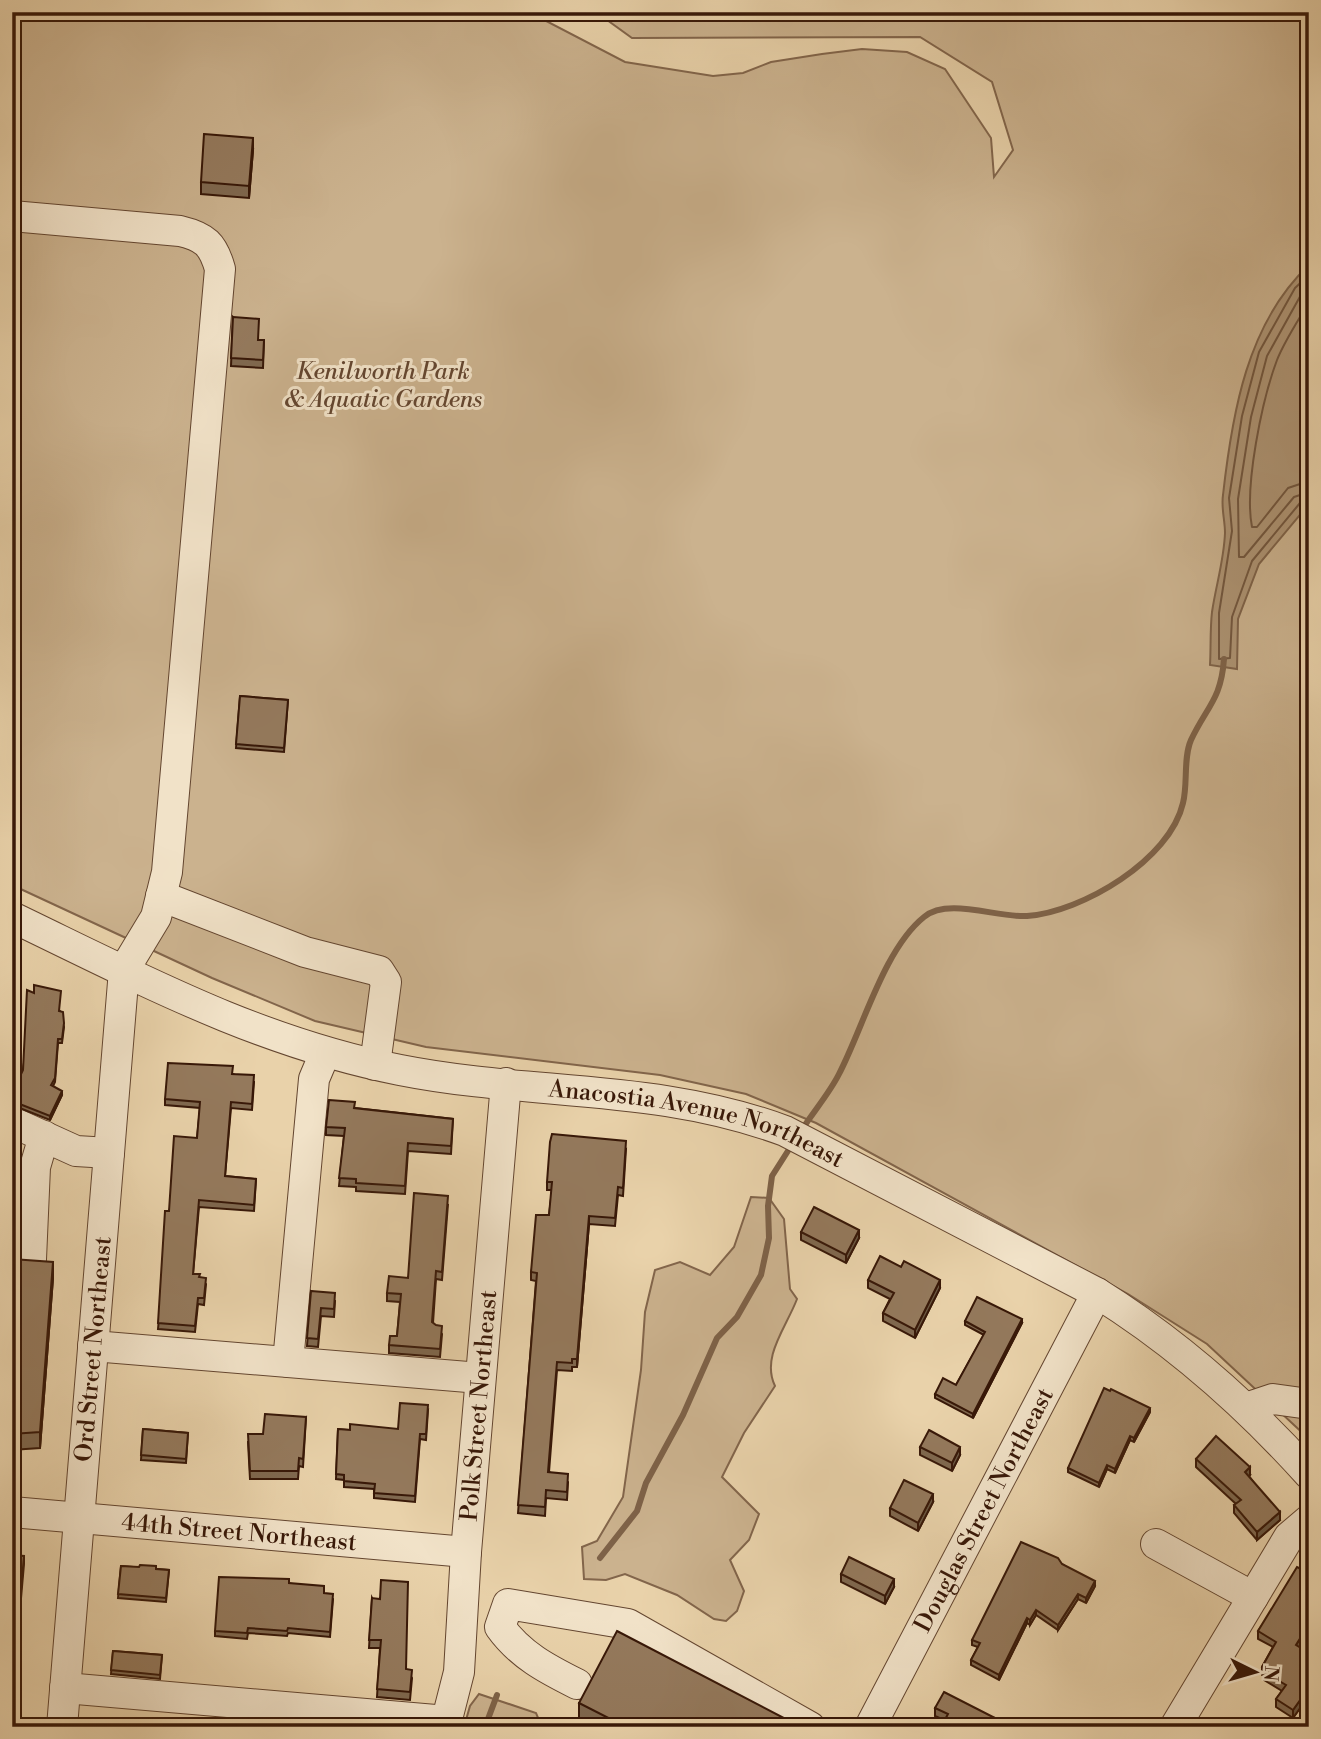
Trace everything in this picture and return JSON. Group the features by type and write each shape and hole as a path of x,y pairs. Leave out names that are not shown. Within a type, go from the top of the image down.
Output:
{"street":[{"path":"12,216 180,231 202,236 214,249 220,269 167,872 156,918 124,970"},
{"path":"161,896 305,952 379,971 386,982 375,1065"},
{"name":"Anacostia Avenue Northeast","path":"12,917 227,1019 325,1053 443,1077 675,1100 732,1113 785,1131 1097,1293 1170,1342 1246,1408 1309,1474"},
{"name":"Ord Street Northeast","path":"62,1727 124,970"},
{"path":"288,1362 314,1079 325,1053"},
{"name":"Polk Street Northeast","path":"446,1724 459,1671 466,1552 506,1083"},
{"path":"12,1122 76,1152 109,1153"},
{"path":"31,1259 35,1167 44,1136"},
{"name":"Douglas Street Northeast","path":"870,1727 1097,1293"},
{"path":"93,1346 480,1378"},
{"path":"1246,1408 1273,1399 1309,1404"},
{"name":"44th Street Northeast","path":"12,1512 466,1552"},
{"path":"1175,1727 1289,1537 1309,1520"},
{"path":"1156,1544 1253,1597"},
{"path":"577,1684 535,1662 508,1638 500,1627 508,1604 628,1624 810,1727"},
{"path":"65,1688 256,1716 446,1724"}],"green space":[{"name":"Kenilworth Park & Aquatic Gardens","path":"12,12 529,12 625,62 713,76 743,73 771,62 862,49 907,52 945,69 991,138 994,177 1013,150 992,82 920,37 632,38 596,12 1309,12 1309,1439 1207,1344 1128,1294 816,1123 746,1094 660,1075 426,1047 315,1021 212,978 12,885"},
{"path":"751,1197 769,1198 784,1219 790,1289 797,1299 773,1353 771,1375 775,1386 744,1433 722,1477 759,1514 749,1540 730,1560 744,1591 737,1611 726,1621 714,1619 677,1595 625,1574 606,1580 584,1579 582,1547 597,1541 623,1497 641,1370 645,1312 655,1270 680,1262 710,1275 734,1247"},
{"path":"479,1694 536,1713 542,1727 464,1727 470,1706"}],"water":[{"path":"1309,265 1309,504 1259,564 1238,619 1237,669 1210,665 1212,612 1225,533 1223,495 1238,402 1246,371 1271,314 1288,288"}],"building":[{"path":"204,134 253,138 249,186 201,182"},
{"path":"233,317 259,319 258,340 264,340 263,360 231,358"},
{"path":"240,696 288,700 284,748 236,744"},
{"path":"34,985 61,991 59,1011 63,1012 64,1023 62,1039 58,1039 55,1078 51,1085 62,1091 50,1116 12,1101 12,1093 23,1070 27,990 34,993"},
{"path":"168,1063 233,1066 232,1074 254,1075 252,1104 231,1102 225,1176 256,1179 254,1205 199,1200 193,1274 206,1278 204,1298 198,1298 195,1326 158,1323 165,1211 169,1211 174,1136 197,1138 200,1102 165,1099"},
{"path":"329,1100 355,1102 354,1108 453,1119 451,1146 408,1143 405,1186 356,1183 356,1179 339,1178 345,1128 326,1127"},
{"path":"552,1134 626,1141 623,1188 618,1187 615,1218 589,1216 577,1359 572,1359 572,1363 557,1362 548,1472 568,1474 567,1492 546,1490 545,1507 518,1505 537,1273 531,1272 536,1215 549,1215 552,1182 547,1182"},
{"path":"414,1193 448,1196 442,1272 436,1271 432,1322 442,1326 440,1349 389,1345 390,1336 397,1336 401,1294 387,1293 389,1276 408,1278"},
{"path":"814,1207 859,1230 846,1255 801,1232"},
{"path":"880,1256 901,1267 904,1261 940,1280 915,1330 883,1313 894,1293 868,1280"},
{"path":"12,1259 53,1262 40,1432 12,1434"},
{"path":"311,1291 335,1293 334,1309 321,1308 318,1339 307,1338"},
{"path":"977,1297 1022,1319 973,1414 935,1394 943,1378 956,1385 985,1332 965,1321"},
{"path":"1104,1388 1150,1408 1134,1438 1130,1436 1115,1469 1107,1465 1099,1483 1068,1468"},
{"path":"400,1403 428,1405 426,1434 420,1434 415,1496 374,1493 375,1484 344,1481 344,1475 336,1474 338,1429 350,1430 350,1424 398,1429"},
{"path":"265,1414 306,1417 303,1459 299,1458 298,1471 250,1471 248,1434 263,1434"},
{"path":"143,1429 188,1433 186,1459 141,1455"},
{"path":"929,1430 960,1447 952,1463 920,1447"},
{"path":"1216,1436 1250,1467 1245,1472 1280,1512 1257,1532 1234,1505 1241,1500 1196,1459"},
{"path":"904,1480 933,1494 918,1523 890,1508"},
{"path":"1021,1542 1058,1558 1062,1564 1095,1581 1086,1598 1078,1594 1058,1625 1036,1610 1030,1620 1027,1618 999,1675 971,1660 980,1643 972,1640"},
{"path":"12,1555 24,1556 12,1693"},
{"path":"849,1557 894,1579 885,1596 841,1574"},
{"path":"140,1565 169,1570 166,1598 118,1594 121,1566"},
{"path":"1304,1565 1309,1568 1309,1624 1296,1645 1309,1653 1309,1699 1303,1696 1293,1710 1276,1699 1286,1685 1264,1672 1262,1667 1276,1642 1258,1631 1297,1567 1301,1569"},
{"path":"219,1577 289,1579 289,1583 324,1586 324,1593 333,1594 330,1632 288,1628 287,1631 248,1628 247,1633 215,1631"},
{"path":"381,1580 408,1582 406,1669 412,1670 410,1692 377,1689 381,1640 369,1640 372,1598 380,1599"},
{"path":"617,1631 801,1727 626,1727 579,1703"},
{"path":"113,1651 162,1655 160,1675 111,1670"},
{"path":"944,1692 995,1718 991,1727 941,1727 948,1714 935,1708"},
{"path":"117,1721 159,1724 159,1727 112,1727 112,1724 117,1725"},
{"path":"357,1723 403,1727 356,1727"}],"waterway":[{"path":"801,1131 839,1074 897,949 924,917 934,911 959,908 1027,916 1073,905 1121,879 1161,844 1175,824 1183,803 1189,747 1220,684 1224,659"},
{"path":"600,1558 637,1511 646,1483 683,1415 717,1338 737,1317 761,1275 769,1238 768,1206 772,1176 793,1143"},
{"path":"485,1727 497,1695"}]}
